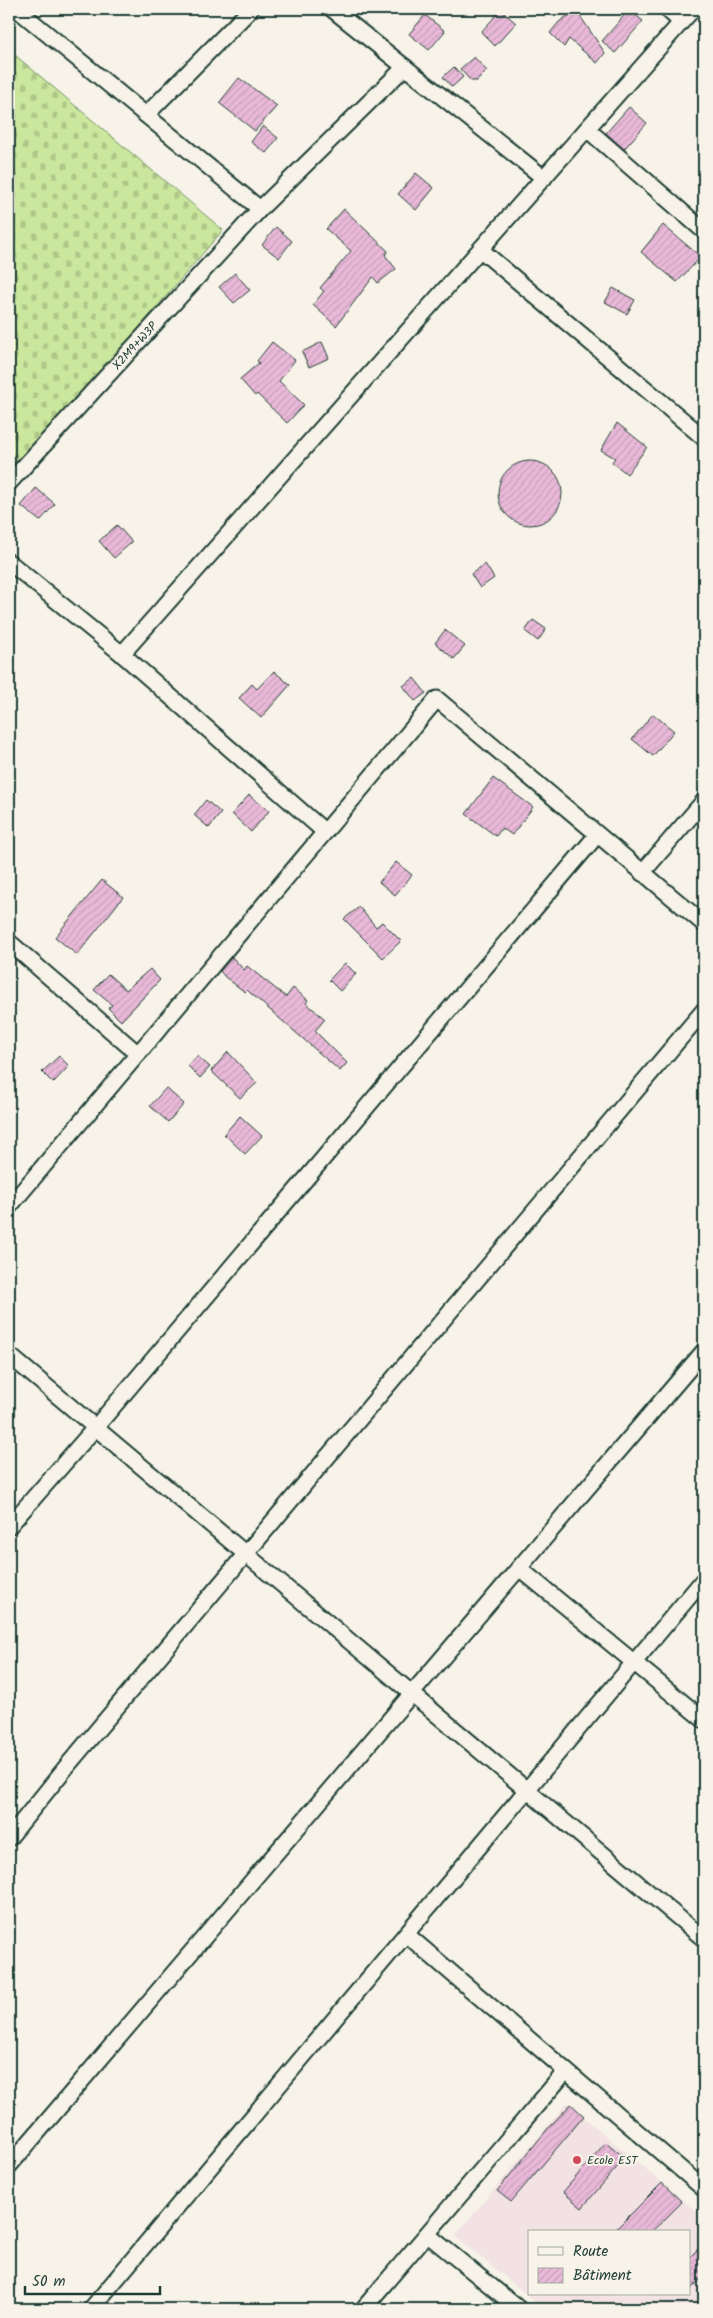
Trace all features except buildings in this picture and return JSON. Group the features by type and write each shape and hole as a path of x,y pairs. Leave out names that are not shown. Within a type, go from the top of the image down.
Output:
{"street":[{"path":"17,9 260,209"},
{"path":"146,115 251,9"},
{"path":"332,9 544,178"},
{"path":"667,9 681,22"},
{"path":"122,654 693,9"},
{"name":"X2M9+W3P","path":"9,483 260,209 405,67"},
{"path":"587,129 704,231"},
{"path":"481,250 704,438"},
{"path":"9,562 122,654 325,832"},
{"path":"9,1207 437,700 704,924"},
{"path":"642,873 704,801"},
{"path":"9,1526 95,1428 597,835"},
{"path":"9,942 138,1054"},
{"path":"9,1838 67,1766 704,1010"},
{"path":"9,2166 704,1351"},
{"path":"9,1355 704,1939"},
{"path":"518,1568 704,1720"},
{"path":"91,2309 704,1579"},
{"path":"406,1934 704,2189"},
{"path":"363,2309 566,2071"},
{"path":"428,2235 519,2309"}],"shaded area":[{"name":"Ecole EST","path":"567,2103 704,2218 704,2309 544,2309 528,2296 690,2296 690,2230 528,2230 528,2296 455,2236"}],"green space":[{"path":"9,50 223,230 9,479"}],"place":[{"name":"Ecole EST","path":"577,2160"}]}
